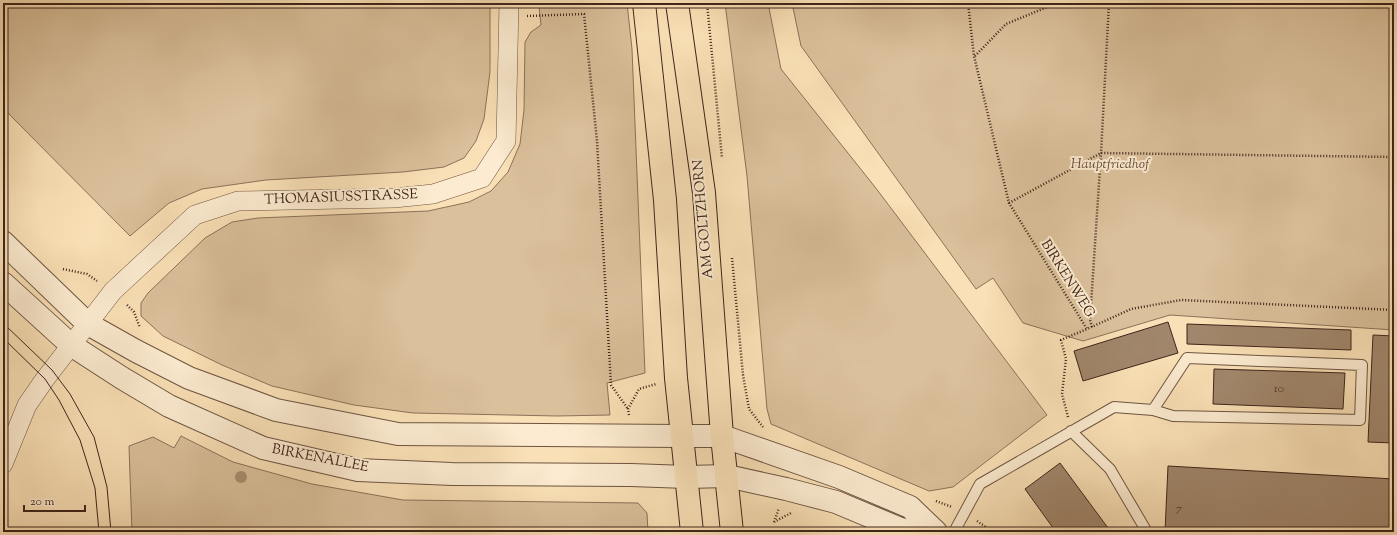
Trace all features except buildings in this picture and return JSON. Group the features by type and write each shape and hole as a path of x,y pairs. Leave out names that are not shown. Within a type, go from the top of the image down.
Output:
{"main road":[{"path":"644,3 665,200 676,378 692,532"},
{"name":"AM GOLTZHORN","path":"677,3 704,193 722,436 732,532"}],"street":[{"name":"THOMASIUSSTRASSE","path":"3,464 27,405 71,345 113,291 195,215 238,201 394,198 434,194 482,178 506,141 510,10"},
{"path":"3,242 88,324 189,378 276,410 398,434 722,436 839,477 910,507 936,532"},
{"name":"BIRKENALLEE","path":"3,283 71,345 169,406 264,448 358,470 452,474 631,475 687,477 727,476 836,502 910,532"}],"lane":[{"path":"954,532 980,484 1114,407 1153,410 1173,416 1360,420 1362,365 1187,358 1153,410"},
{"path":"1071,431 1110,469 1147,532"}],"path":[{"path":"707,3 723,161"},
{"name":"BIRKENWEG","path":"968,3 974,56 1009,203 1087,329 1130,309 1181,300 1394,310"},
{"path":"974,56 1006,24 1057,3"},
{"path":"1088,3 1109,4 1090,320 1092,327"},
{"path":"510,10 584,14 597,141 611,385 628,409"},
{"path":"1009,203 1101,152 1394,158"},
{"path":"732,256 743,375 749,409 766,430"},
{"path":"60,268 87,274 113,291 134,312 141,330"},
{"path":"1071,431 1062,394 1066,359 1060,340 1087,329"}],"green space":[{"path":"3,3 490,3 490,72 484,119 476,141 464,158 444,167 403,172 266,180 202,189 169,203 130,236 3,108"},
{"path":"537,3 627,3 632,49 645,373 607,383 610,415 557,416 413,413 354,405 272,386 222,365 163,336 141,316 141,303 148,293 205,238 232,222 258,218 428,211 469,202 491,191 508,172 520,144 524,110 525,42 531,32 541,25 539,6"},
{"path":"725,3 768,3 781,69 875,187 1047,415 953,487 929,491 771,424 767,409 747,176"},
{"name":"Hauptfriedhof","path":"792,3 1394,3 1394,330 1170,315 1083,341 1023,323 993,278 976,289 801,46"},
{"path":"181,436 233,462 312,484 403,500 638,503 647,513 648,532 132,532 129,446 153,437 174,448"}],"tram line":[{"path":"3,323 52,370 70,394 94,437 107,487 111,532"},
{"path":"3,338 45,379 59,400 80,440 95,488 99,532"}]}
